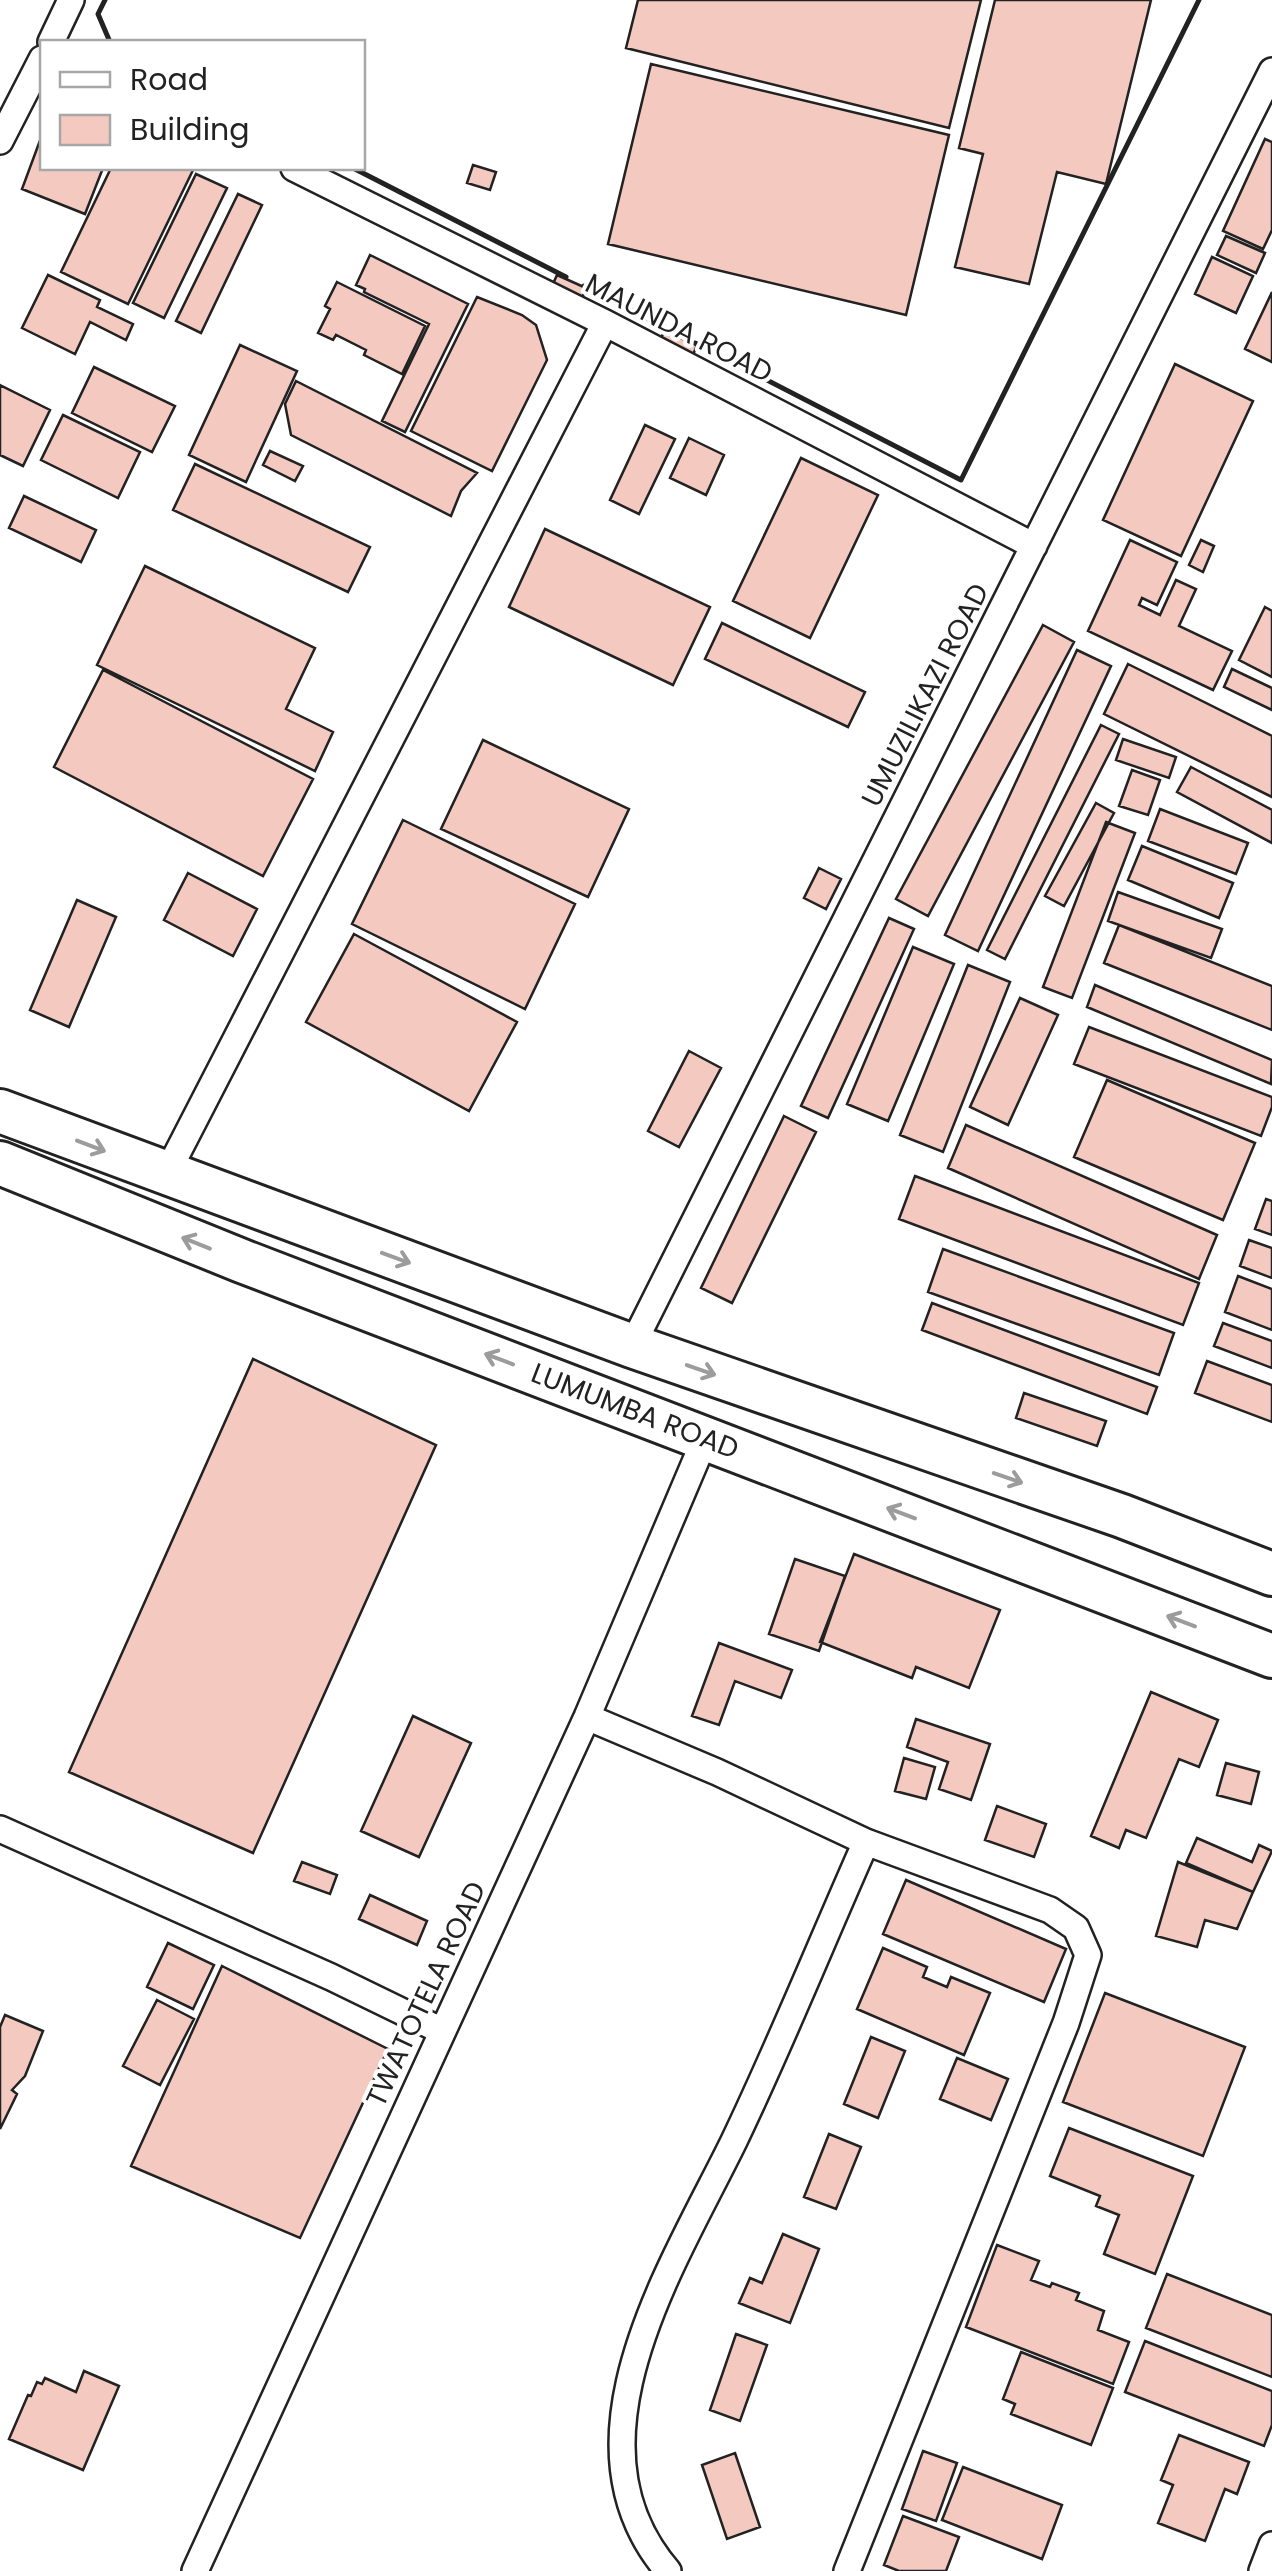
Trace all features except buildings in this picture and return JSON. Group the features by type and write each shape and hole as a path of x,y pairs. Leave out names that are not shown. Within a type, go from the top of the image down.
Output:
{"main road":[{"path":"0,1111 632,1346 1122,1516 1272,1574"},
{"name":"LUMUMBA ROAD","path":"0,1164 242,1262 1272,1656"}],"street":[{"path":"52,40 71,0"},
{"path":"0,141 40,63"},
{"name":"UMUZILIKAZI ROAD","path":"632,1346 1272,72"},
{"name":"MAUNDA ROAD","path":"298,170 605,323 1034,546"},
{"path":"166,1175 605,323"},
{"name":"TWATOTELA ROAD","path":"195,2571 587,1718 705,1438"},
{"path":"587,1718 717,1772 866,1842 1050,1910 1076,1928 1088,1955 1066,2023 848,2571"},
{"path":"0,1829 332,1977 442,2032"},
{"path":"668,2571 657,2558 629,2495 624,2453 626,2400 637,2346 687,2230 734,2140 866,1842"},
{"path":"1262,2571 1272,2545"}],"wall":[{"path":"105,0 98,14 109,40"},
{"path":"695,343 961,480 1199,0"},
{"path":"357,170 566,277"},
{"path":"584,286 681,336"}]}
